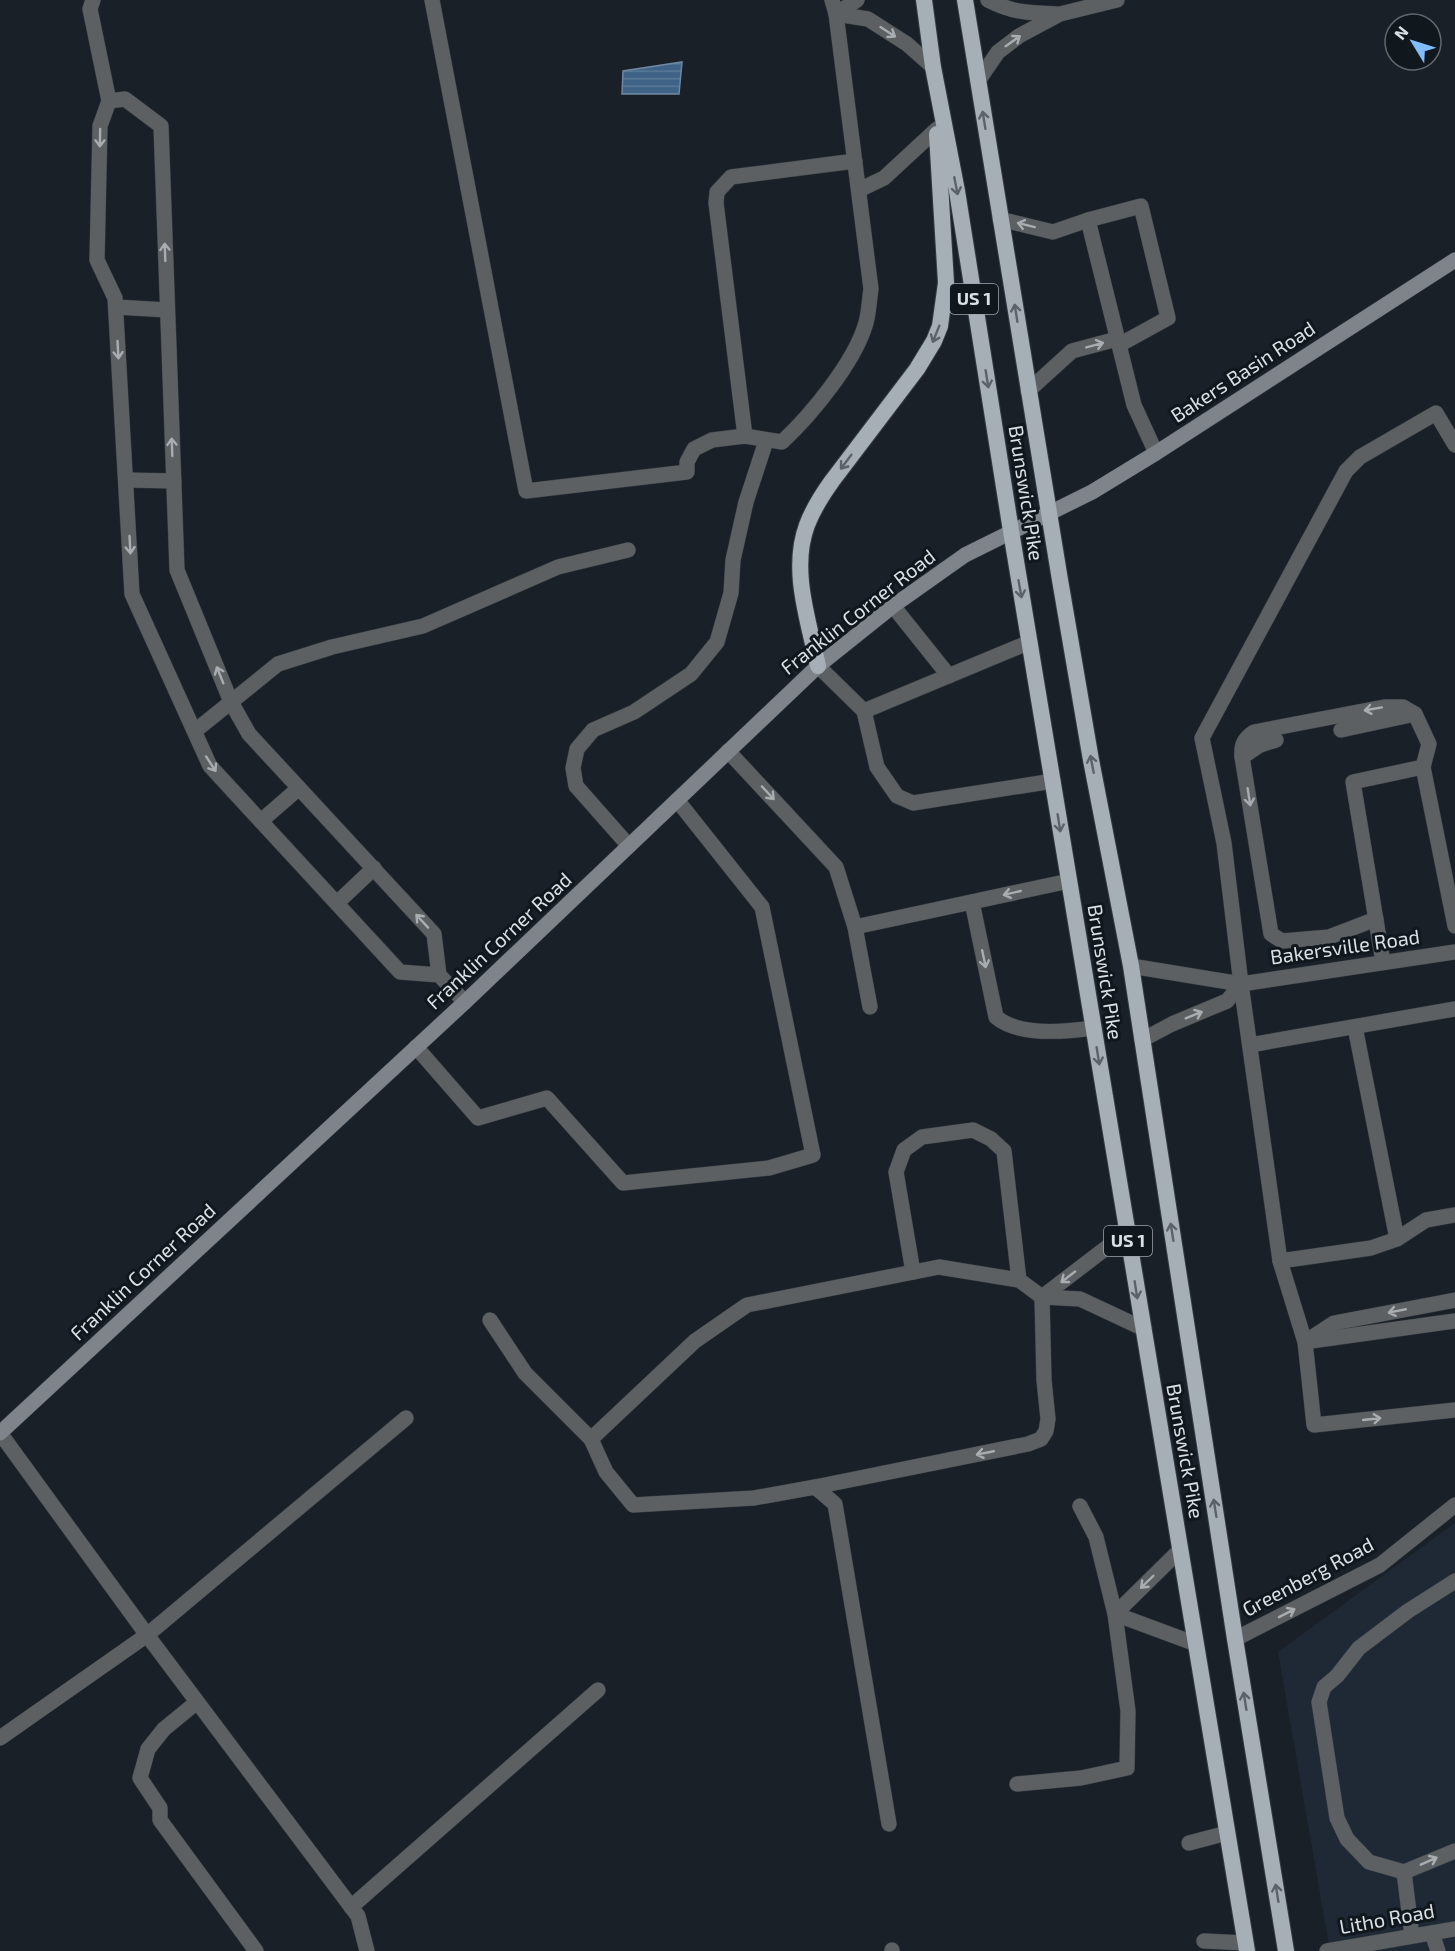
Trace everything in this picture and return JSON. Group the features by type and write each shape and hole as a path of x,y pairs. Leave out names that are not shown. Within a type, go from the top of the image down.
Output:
{"highway":[{"name":"Brunswick Pike","path":"924,0 933,67 957,191 1142,1328 1246,1947"},
{"name":"Brunswick Pike","path":"965,0 1091,760 1131,966 1235,1640 1286,1951"},
{"path":"818,666 801,580 802,548 807,525 832,481 926,356 937,334 944,310 946,283 933,67"}],"main road":[{"name":"Bakers Basin Road","path":"1050,513 1092,492 1156,453 1455,260"},
{"name":"Franklin Corner Road","path":"0,1433 465,1002 818,666 893,606 965,555 1050,513"}],"street":[{"path":"93,0 90,9 109,101 100,126 97,260 115,298 116,307 132,594 210,766 400,972 439,975"},
{"path":"432,0 526,491 687,472 687,462 694,449 712,440 745,436 782,442 804,421 849,360 865,326 871,289 834,7"},
{"path":"834,7 857,0"},
{"path":"988,0 1000,7 1020,13 1060,14"},
{"path":"978,81 998,52 1019,36 1060,14 1117,0"},
{"path":"834,7 867,19 907,44 933,67"},
{"path":"109,101 125,99 161,126 177,570 231,702 249,734 434,934 439,975 465,1002"},
{"path":"859,190 884,178 937,129"},
{"path":"745,436 721,253 717,192 731,177 855,161"},
{"path":"1000,219 1053,232 1140,206 1165,299 1168,318 1118,342 1072,351 1029,392"},
{"path":"1089,220 1134,405 1156,453"},
{"path":"116,307 167,310"},
{"path":"1455,445 1437,413 1359,457 1346,471 1202,738 1224,843 1241,984 1280,1261 1305,1342 1314,1425 1455,1410"},
{"path":"629,846 576,786 573,768 577,749 593,730 634,712 691,674 717,642 731,592 733,560 746,502 766,441"},
{"path":"126,480 174,481"},
{"path":"195,731 278,664 332,647 423,626 558,567 628,550"},
{"path":"893,606 949,676"},
{"path":"864,711 1030,642"},
{"path":"818,666 864,711 877,767 897,796 914,803 1053,781"},
{"path":"1376,919 1329,937 1281,941 1271,934 1242,757 1241,747 1245,738 1254,732 1384,707 1403,707 1415,714 1428,744 1424,766 1455,926"},
{"path":"1341,730 1415,714"},
{"path":"1242,757 1260,745 1276,740"},
{"path":"728,751 836,867 855,927 870,1007"},
{"path":"1383,962 1353,782 1424,766"},
{"path":"261,821 299,788"},
{"path":"416,1047 478,1118 547,1098 623,1183 769,1168 813,1155 762,907 677,800"},
{"path":"337,903 374,868"},
{"path":"855,927 1069,880"},
{"path":"972,902 996,1017 1005,1025 1056,1033 1093,1028"},
{"name":"Bakersville Road","path":"1131,966 1241,984 1455,952"},
{"path":"1142,1040 1172,1024 1227,1001 1241,984"},
{"path":"1250,1045 1455,1009"},
{"path":"1355,1027 1397,1239"},
{"path":"913,1272 896,1172 904,1150 922,1137 973,1130 991,1139 1004,1151 1019,1280"},
{"path":"1280,1261 1371,1248 1397,1239 1426,1220 1455,1215"},
{"path":"1042,1297 1127,1232"},
{"path":"591,1439 695,1341 747,1305 939,1267 1019,1280 1042,1297 1080,1299 1142,1328"},
{"path":"490,1320 525,1373 591,1439 606,1473 633,1505 754,1498 1028,1444 1041,1439 1046,1431 1048,1419 1044,1380 1042,1297"},
{"path":"1305,1342 1334,1323 1455,1300"},
{"path":"1305,1342 1455,1321"},
{"path":"1439,1412 1455,1402"},
{"path":"0,1738 147,1635 405,1418"},
{"path":"0,1433 147,1635 358,1916 367,1951"},
{"path":"814,1487 835,1504 890,1824"},
{"name":"Greenberg Road","path":"1235,1640 1380,1565 1455,1505"},
{"path":"1017,1785 1081,1778 1127,1768 1128,1711 1114,1614 1096,1537 1080,1506"},
{"path":"1114,1614 1180,1550"},
{"path":"1455,1581 1408,1611 1359,1648 1337,1676 1324,1687 1319,1702 1337,1818 1347,1839 1369,1862 1404,1872 1455,1851"},
{"path":"1114,1614 1196,1644"},
{"path":"351,1907 598,1690"},
{"path":"197,1702 164,1729 148,1749 140,1778 160,1808 160,1820 256,1951"},
{"path":"1189,1844 1227,1833"},
{"path":"1404,1872 1412,1936"},
{"name":"Litho Road","path":"1327,1951 1455,1929"},
{"path":"1432,1933 1438,1951"},
{"path":"1203,1941 1246,1947"}],"shaded area":[{"path":"1455,1523 1455,1951 1330,1951 1278,1652"}],"water":[{"path":"682,62 679,94 622,94 623,71"}]}
